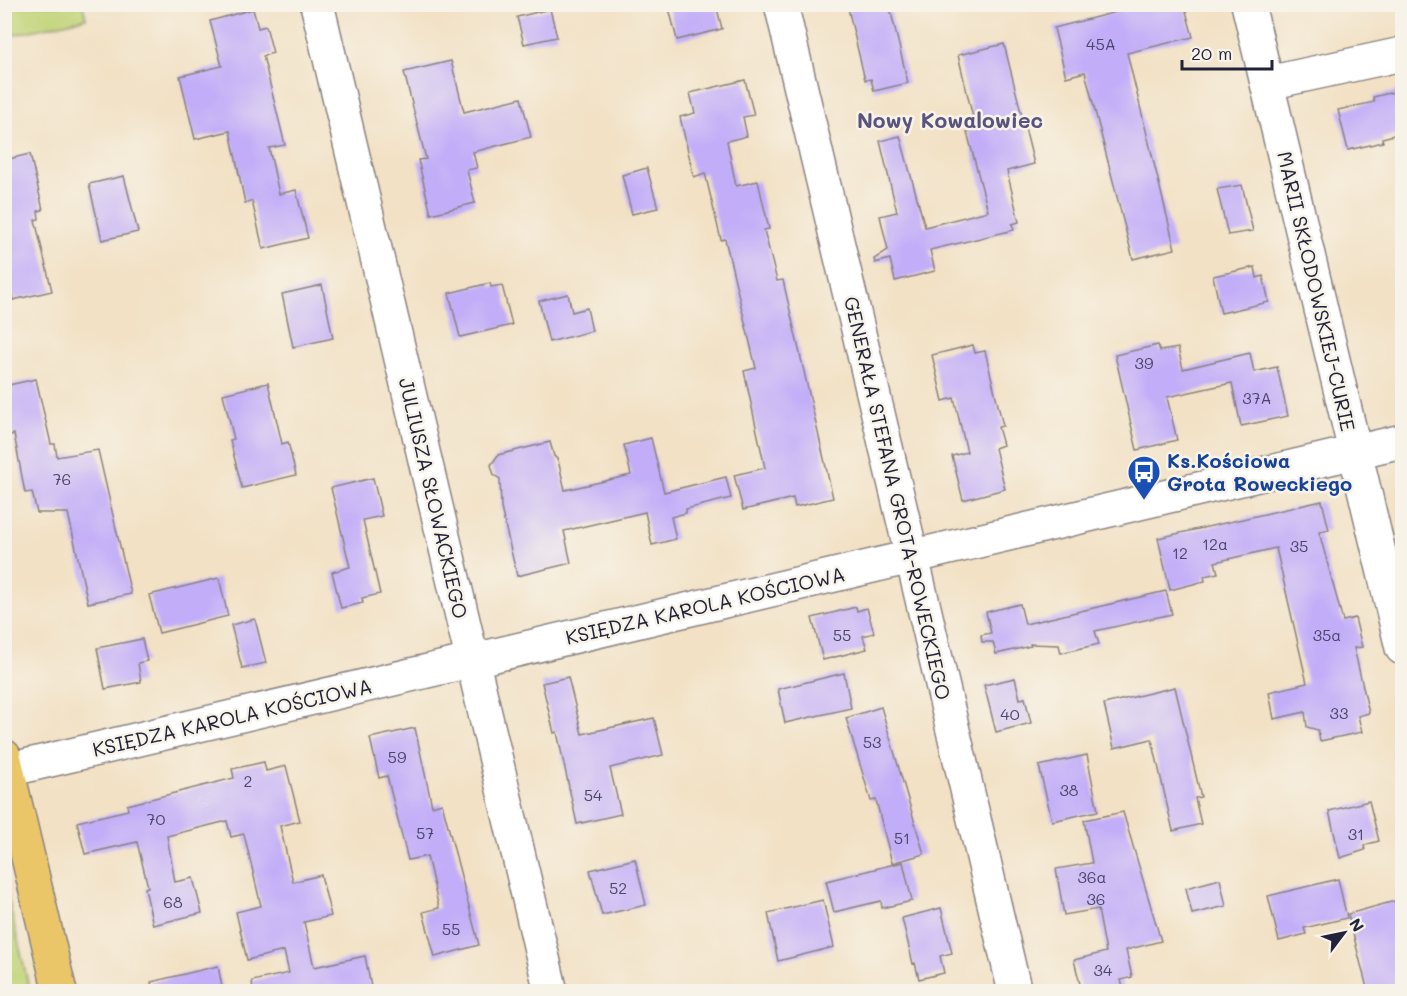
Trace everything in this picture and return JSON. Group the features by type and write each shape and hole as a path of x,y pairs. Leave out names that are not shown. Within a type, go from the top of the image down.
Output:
{"main road":[{"path":"6,763 60,992"}],"street":[{"name":"JULIUSZA SŁOWACKIEGO","path":"317,4 551,992"},
{"name":"GENERAŁA STEFANA GROTA-ROWECKIEGO","path":"781,4 1015,992"},
{"name":"MARII SKŁODOWSKIEJ-CURIE","path":"1248,4 1402,648"},
{"path":"1268,82 1402,54"},
{"name":"KSIĘDZA KAROLA KOŚCIOWA","path":"6,763 473,660 1402,441"}],"green space":[{"path":"4,5 83,5 86,18 5,37"},
{"path":"5,886 30,991 5,991"}],"building":[{"path":"668,4 716,4 722,29 677,40"},
{"path":"847,4 889,4 908,83 874,91 871,79 865,80"},
{"path":"1147,4 1184,4 1193,37 1127,53 1175,249 1133,259 1085,72 1066,77 1054,28"},
{"path":"253,9 258,28 266,26 273,53 263,56 285,145 269,148 279,194 296,190 308,238 263,249 252,201 245,203 230,131 195,139 180,76 222,66 210,21"},
{"path":"550,9 557,37 524,44 517,17"},
{"path":"1004,44 1034,164 1007,171 1019,222 1012,224 1014,230 930,250 935,271 895,281 890,259 875,263 874,259 888,250 880,216 897,212 880,141 900,136 925,227 988,211 967,132 976,130 958,55"},
{"path":"451,61 464,112 521,98 531,137 473,152 477,168 467,170 475,203 431,214 418,160 426,159 404,72"},
{"path":"745,80 754,115 743,117 747,136 727,141 736,186 758,181 769,229 764,230 777,281 783,280 833,498 795,507 793,498 743,510 734,475 765,468 744,371 756,368 725,239 721,240 705,173 694,177 680,117 695,113 690,93"},
{"path":"1402,90 1402,133 1382,138 1383,142 1348,150 1338,110 1374,102 1373,97"},
{"path":"30,154 43,210 38,211 39,219 35,220 52,291 13,300 8,280 4,281 4,160"},
{"path":"647,168 658,208 632,214 622,175"},
{"path":"124,176 138,232 102,240 89,184"},
{"path":"1242,185 1253,231 1228,235 1217,189"},
{"path":"1255,267 1257,278 1263,276 1269,302 1221,313 1213,276"},
{"path":"490,283 491,287 502,285 512,325 460,337 449,293"},
{"path":"322,285 333,338 293,347 282,294"},
{"path":"568,294 572,312 587,308 592,331 549,342 539,301"},
{"path":"973,345 975,353 985,351 1003,426 998,427 1003,445 995,448 1005,489 963,500 952,456 967,452 954,398 943,401 932,355"},
{"path":"1158,345 1160,351 1178,348 1183,369 1250,353 1254,372 1277,367 1288,416 1241,426 1232,383 1167,397 1177,440 1137,450 1115,355"},
{"path":"36,379 51,444 55,444 57,457 98,450 131,594 88,603 68,513 37,513 32,492 25,493 14,434 4,437 4,386"},
{"path":"268,383 282,444 288,442 296,475 242,488 230,440 234,439 223,394"},
{"path":"651,438 664,492 726,477 731,498 686,509 686,513 671,517 676,539 652,545 645,512 564,531 571,563 517,576 501,508 500,479 494,475 491,465 498,455 550,442 554,456 558,460 565,490 631,475 624,445"},
{"path":"373,478 382,516 363,520 380,594 362,598 363,603 341,608 332,572 350,567 331,488"},
{"path":"1322,501 1329,530 1319,532 1343,621 1355,618 1362,647 1354,648 1369,713 1358,716 1362,732 1320,741 1318,730 1307,727 1305,712 1274,719 1269,692 1307,683 1276,548 1215,562 1218,573 1204,576 1205,581 1170,590 1158,538"},
{"path":"219,578 228,616 159,633 149,595"},
{"path":"1166,591 1172,614 1095,631 1099,644 1061,653 1059,645 1030,644 1031,646 996,654 993,642 982,642 981,635 991,633 986,612 1020,604 1025,624"},
{"path":"856,607 857,611 867,608 874,633 863,636 867,649 823,660 812,618"},
{"path":"255,619 266,663 242,668 231,625"},
{"path":"142,639 147,661 138,663 141,682 105,689 97,648"},
{"path":"844,673 851,708 785,723 778,689"},
{"path":"568,677 582,734 654,718 663,755 610,768 621,814 577,824 557,732 554,733 542,683"},
{"path":"1015,678 1020,699 1025,698 1031,723 996,732 984,685"},
{"path":"1175,687 1201,797 1195,798 1201,824 1173,831 1152,739 1114,748 1104,704"},
{"path":"881,707 924,854 892,863 876,800 871,801 846,718"},
{"path":"415,728 432,806 442,803 479,945 435,957 423,912 439,908 427,856 408,860 387,776 379,778 370,738"},
{"path":"1087,755 1098,811 1052,821 1039,766"},
{"path":"264,762 266,771 286,766 300,821 280,826 293,882 321,875 331,916 304,922 314,967 365,956 372,992 253,992 252,981 289,973 284,951 247,960 236,912 261,906 244,834 231,837 227,821 167,836 175,882 193,878 202,913 153,925 145,888 148,887 137,842 85,854 77,822 128,810 127,805 234,778 232,769"},
{"path":"1369,801 1379,841 1364,845 1365,850 1340,858 1329,811"},
{"path":"1123,812 1161,941 1126,950 1132,977 1121,980 1124,992 1082,992 1074,960 1106,952 1098,909 1064,915 1056,869 1092,863 1084,820"},
{"path":"635,859 646,905 602,915 590,870"},
{"path":"903,862 912,901 882,908 881,901 834,912 826,881"},
{"path":"1220,879 1226,906 1192,914 1186,888"},
{"path":"1338,879 1347,918 1304,928 1306,934 1279,941 1268,896"},
{"path":"1402,899 1402,992 1368,992 1348,914"},
{"path":"823,900 834,947 778,961 768,913"},
{"path":"941,908 952,953 940,956 944,973 919,979 902,918"},
{"path":"218,966 223,992 153,992 151,982"}],"place":[{"name":"Ks.Kościowa Grota Roweckiego","path":"1144,501"}],"district":[{"name":"Nowy Kowalowiec","path":"950,119"}]}
